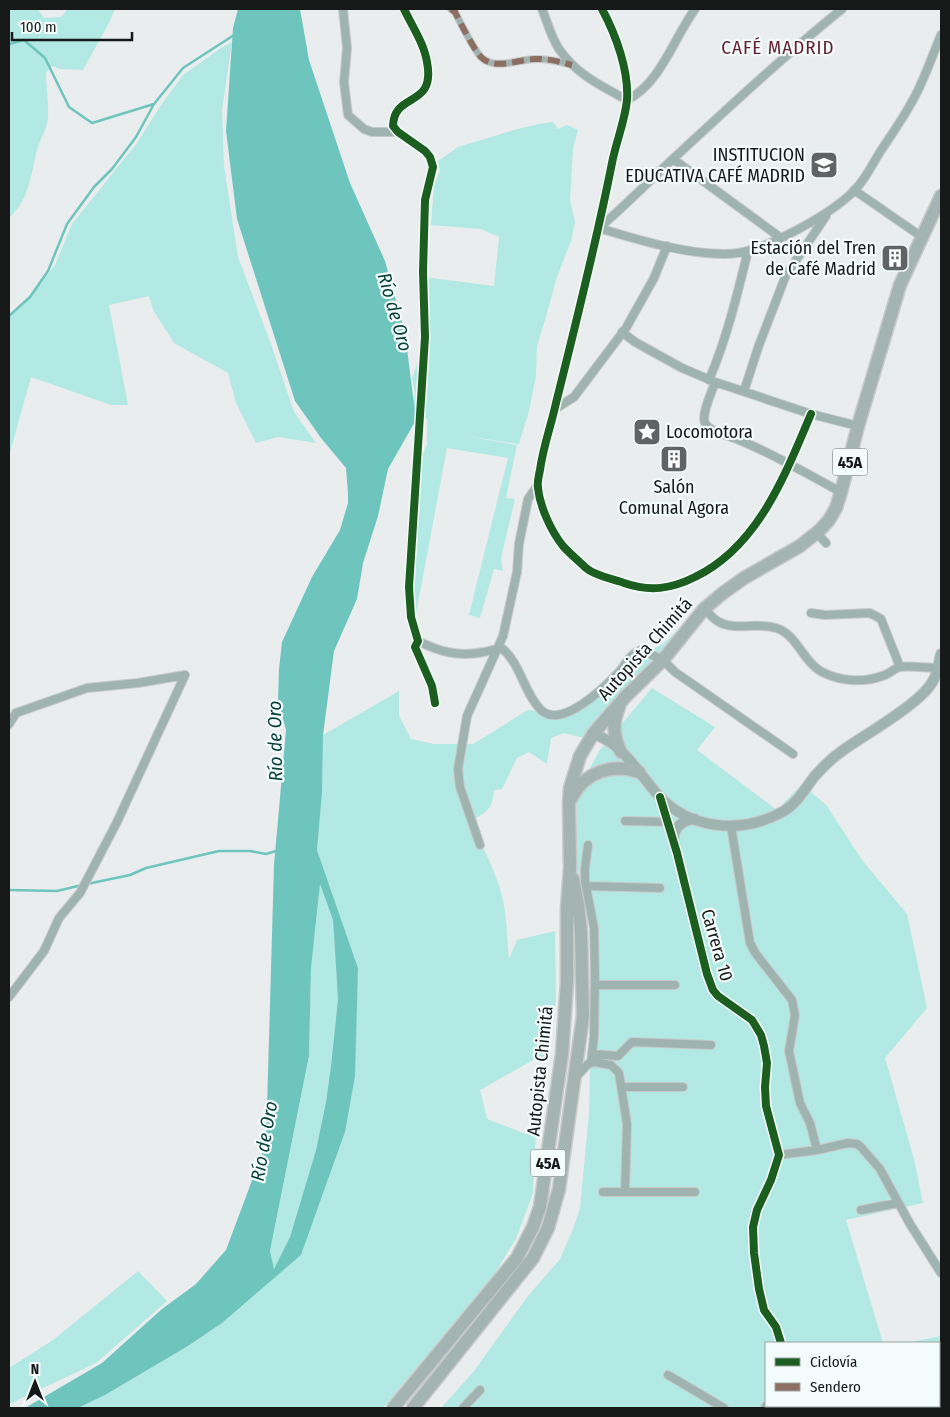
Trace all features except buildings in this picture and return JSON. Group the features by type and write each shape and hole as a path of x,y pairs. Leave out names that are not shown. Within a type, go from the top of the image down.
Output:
{"highway":[{"name":"Autopista Chimitá","path":"393,1408 517,1258 533,1227 540,1207 562,1054 567,982 570,788 587,742 626,696 663,660 704,609 744,578 800,546 817,533 829,520 836,508 841,492 858,426 900,284 941,196"},
{"path":"622,752 616,740 614,725 618,707 626,696"},
{"path":"569,803 580,785 598,772 619,768 639,772"},
{"name":"Autopista Chimitá","path":"413,1408 533,1258 554,1212 576,1078 583,1016 583,976 578,904 576,886 570,868"}],"street":[{"path":"344,9 347,48 344,82 348,115 364,129 372,132 398,132"},
{"path":"404,9 423,48 428,73 425,90 417,98 402,104 393,116 393,126 398,132 425,151 430,157 433,167 425,200 423,272 425,337 409,587 411,617 418,641 415,648 432,686 435,704"},
{"path":"542,9 558,47 572,66 581,74 627,100"},
{"path":"480,845 460,787 458,769 467,716 503,636 517,572 519,544 528,499 537,486 543,450 555,409 599,228 627,100 624,69 613,28 602,9"},
{"path":"627,100 636,96 651,82 695,9"},
{"path":"599,228 632,200 673,159 791,52 842,9"},
{"path":"454,10 480,57 488,62 506,63 538,58 572,66"},
{"path":"599,228 668,246 725,254 748,251 781,238 828,212 854,190 868,174 914,98 941,35"},
{"path":"673,159 781,238"},
{"path":"854,190 922,237"},
{"path":"744,391 758,345 786,275 828,212"},
{"path":"555,409 574,397 622,332 654,278 668,246"},
{"path":"748,251 734,309 712,381 704,416 705,424 714,431 753,446 841,492"},
{"path":"622,332 634,342 682,368 712,381 811,414 858,426"},
{"path":"537,486 547,518 562,545 589,571 637,588 652,590 681,584 725,559 743,540 765,510 789,465 811,414"},
{"path":"817,533 826,543"},
{"path":"704,609 718,622 724,624 740,626 763,625 782,630 821,672 842,680 866,680 885,675 900,667 937,668"},
{"path":"811,613 825,615 870,613 876,615 881,619 900,667"},
{"path":"418,641 438,651 484,652 497,648 503,649 509,654 542,711 552,716 569,713 597,694 619,672 636,651 641,650 663,660 675,672 793,754"},
{"path":"593,734 607,740 622,752 660,797 677,811 720,827 752,824 769,819 786,809 798,798 815,776 840,752 907,707 923,693 934,679 941,654"},
{"path":"9,998 44,951 59,918 80,893 117,822 185,675 138,684 87,688 16,713 10,720"},
{"name":"Carrera 10","path":"660,797 674,843 707,974 713,990 723,1001 752,1020 761,1035 767,1063 766,1106 779,1155"},
{"path":"674,843 673,834 678,826 686,820 695,819"},
{"path":"625,821 667,822"},
{"path":"731,826 750,943 794,1005 795,1015 789,1051 800,1103 810,1123 817,1150"},
{"path":"576,1078 592,1058 595,985 594,928 586,886 585,868 588,845"},
{"path":"586,886 660,888"},
{"path":"595,985 675,985"},
{"path":"592,1058 618,1056 632,1042 711,1044"},
{"path":"592,1058 597,1062 615,1067 619,1073 627,1124 625,1192"},
{"path":"621,1087 683,1087"},
{"path":"781,1342 776,1327 764,1310 754,1253 753,1227 779,1155 817,1150 848,1143 861,1147 880,1170 910,1224 941,1273"},
{"path":"603,1192 695,1192"},
{"path":"861,1210 898,1203"},
{"path":"668,1375 724,1408"},
{"path":"463,1408 480,1390"}],"shaded area":[{"path":"9,9 38,9 44,18 61,17 68,9 115,9 83,70 60,69 53,66 46,72 47,125 39,144 26,193 17,210 9,218"},
{"path":"232,42 222,110 224,166 238,257 294,412 316,443 278,437 256,443 236,403 228,373 174,343 153,310 149,296 109,305 128,405 111,405 31,377 9,456 9,316 30,297 55,265 72,224 137,143 183,75"},
{"path":"553,122 558,129 567,125 578,130 573,149 570,200 575,222 571,241 557,277 537,346 536,376 529,411 519,444 459,435 517,445 506,498 515,499 501,558 503,571 494,569 480,618 469,615 508,458 447,448 411,640 422,456 427,445 427,419 411,411 415,393 412,378 426,340 424,277 494,286 499,237 481,229 431,225 434,185 440,171 438,161 458,147 514,130"},
{"path":"700,609 585,738 564,733 551,738 547,764 529,752 517,758 502,789 494,790 490,807 469,822 490,862 498,883 505,911 509,959 517,940 555,931 556,1000 543,1062 535,1059 480,1090 487,1119 526,1134 536,1131 533,1193 516,1239 493,1276 383,1408 78,1408 105,1395 188,1346 222,1323 301,1255 345,1132 358,968 317,850 322,793 323,735 399,691 399,716 411,739 434,744 473,744 528,710 539,711 552,719 562,719 572,714 616,671 631,660 663,644"},
{"path":"652,688 715,727 697,750 777,810 802,784 827,806 862,860 907,914 927,1008 885,1058 914,1159 923,1203 846,1220 883,1342 765,1342 765,1407 940,1407 940,1342 912,1342 941,1336 941,1408 441,1408 474,1371 528,1296 560,1259 580,1208 589,1114 591,1031 590,930 577,870 577,793 599,751"},
{"path":"320,883 333,920 338,999 331,1066 316,1150 290,1237 274,1269 270,1251 309,1056 311,968"},
{"path":"138,1271 167,1301 96,1363 9,1404 9,1368 53,1340"}],"water":[{"name":"Río de Oro","path":"238,9 300,9 309,60 350,183 385,261 405,333 416,420 388,469 378,516 363,563 357,599 334,651 323,735 322,793 317,850 358,968 355,1076 345,1132 301,1255 222,1323 188,1346 105,1395 78,1408 25,1408 102,1363 162,1309 196,1284 226,1250 266,1143 274,865 286,730 278,701 282,642 312,577 340,530 348,503 348,493 346,468 321,438 295,401 237,219 226,131 233,28","holes":["320,884 333,920 338,999 326,1102 316,1150 290,1237 274,1269 270,1251 309,1056 311,968"]}],"waterway":[{"path":"9,316 30,297 48,271 67,224 94,187 112,169 136,137 154,104 183,68 234,35"},
{"path":"9,44 24,40 45,58 69,107 92,123 154,104"},
{"path":"87,884 130,875 146,868 219,851 250,851 266,854 276,851"},
{"path":"9,890 57,891 82,885"}],"marked path":[{"path":"451,9 455,12 479,55 488,62 502,64 542,59 572,65"}],"cycle path":[{"path":"404,9 423,48 427,62 428,77 426,87 420,94 400,108 395,115 393,126 398,132 425,151 430,157 433,167 425,200 423,272 425,337 409,587 411,617 418,641 415,647 432,686 435,703"},
{"path":"602,9 612,30 624,65 627,100 586,283 545,445 539,476 539,495 550,526 566,549 586,568 599,575 643,588 669,587 686,581 717,564 753,528 767,507 791,461 811,414"},
{"path":"660,797 677,853 707,974 713,990 718,996 752,1020 761,1035 764,1046 767,1063 766,1106 779,1155 771,1180 757,1210 753,1227 754,1253 764,1310 776,1327 781,1342"}],"place":[{"name":"INSTITUCION EDUCATIVA CAFÉ MADRID","path":"824,165"},
{"name":"Estación del Tren de Café Madrid","path":"895,258"},
{"name":"Locomotora","path":"647,432"},
{"name":"Salón Comunal Agora","path":"674,459"}],"district":[{"name":"CAFÉ MADRID","path":"778,47"}]}
